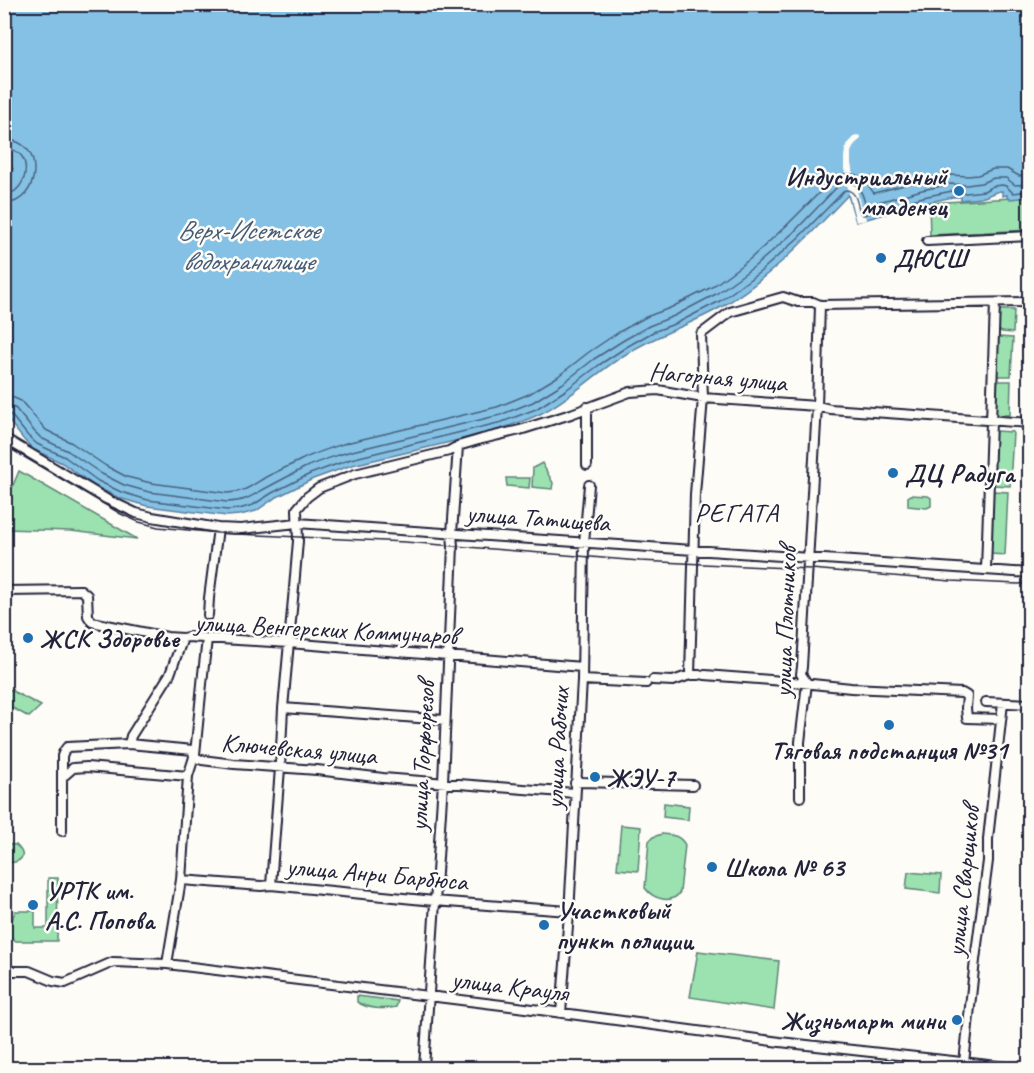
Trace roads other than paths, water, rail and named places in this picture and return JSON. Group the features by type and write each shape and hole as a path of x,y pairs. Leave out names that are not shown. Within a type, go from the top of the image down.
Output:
{"street":[{"path":"927,241 1029,236"},
{"path":"698,675 693,550 703,398 701,334 730,312 783,297 820,305 1029,302"},
{"path":"986,570 995,303"},
{"name":"улица Плотников","path":"800,797 800,742 807,683 801,674 817,406 820,305"},
{"name":"Нагорная улица","path":"297,523 297,509 319,488 355,474 449,451 458,446 520,430 630,392 658,390 703,398 1029,423"},
{"path":"587,407 587,465"},
{"name":"улица Татищева","path":"4,438 106,500 136,513 218,528 252,529 297,523 1029,573"},
{"name":"улица Торфорезов","path":"424,1068 443,782 452,534 458,446"},
{"name":"улица Рабочих","path":"561,1013 582,680 584,543 589,485"},
{"path":"271,885 298,541 297,523"},
{"path":"208,615 208,598 218,528"},
{"path":"4,591 81,590 87,595 88,616 92,622 183,638"},
{"name":"улица Венгерских Коммунаров","path":"129,744 131,736 170,674 183,638 187,637 582,667"},
{"path":"166,964 181,880 188,776 193,766 207,639"},
{"path":"582,680 673,681 698,675 851,688 962,693 967,696 967,718 1001,719"},
{"path":"986,702 1029,704"},
{"name":"улица Сварщиков","path":"964,1063 987,871 988,839 1003,703"},
{"path":"284,708 445,720"},
{"name":"Ключевская улица","path":"62,775 62,756 68,747 129,744 193,750 194,758 202,760 575,794"},
{"path":"62,831 62,775 73,768 87,767 188,776"},
{"path":"575,783 693,785"},
{"name":"улица Анри Барбюса","path":"181,880 271,885 569,911"},
{"name":"улица Крауля","path":"4,971 29,971 53,981 65,983 113,962 166,964 780,1042 1016,1068"}],"water":[{"name":"Верх-Исетское водохранилище","path":"5,5 1029,5 1029,197 1010,199 1007,195 1002,196 1002,191 974,199 961,200 961,197 953,197 856,222 848,195 789,255 741,295 621,357 540,414 489,432 352,465 313,479 275,498 256,511 240,515 227,516 147,506 119,498 95,486 62,463 33,449 5,416 4,183 9,179 9,172 13,169 9,162 6,161 5,164"}],"tram line":[{"path":"4,445 121,514 158,527 218,533 405,542 640,561 811,569 951,581 1030,583"}],"place":[{"name":"Индустриальный младенец","path":"959,191"},
{"name":"ДЮСШ","path":"881,258"},
{"name":"ДЦ Радуга","path":"893,473"},
{"name":"ЖСК Здоровье","path":"28,638"},
{"name":"Тяговая подстанция №31","path":"889,725"},
{"name":"ЖЭУ-7","path":"595,777"},
{"name":"Школа № 63","path":"712,867"},
{"name":"УРТК им. А.С. Попова","path":"33,905"},
{"name":"Участковый пункт полиции","path":"544,925"},
{"name":"Жизньмарт мини","path":"957,1020"}],"district":[{"name":"РЕГАТА","path":"737,513"}]}
